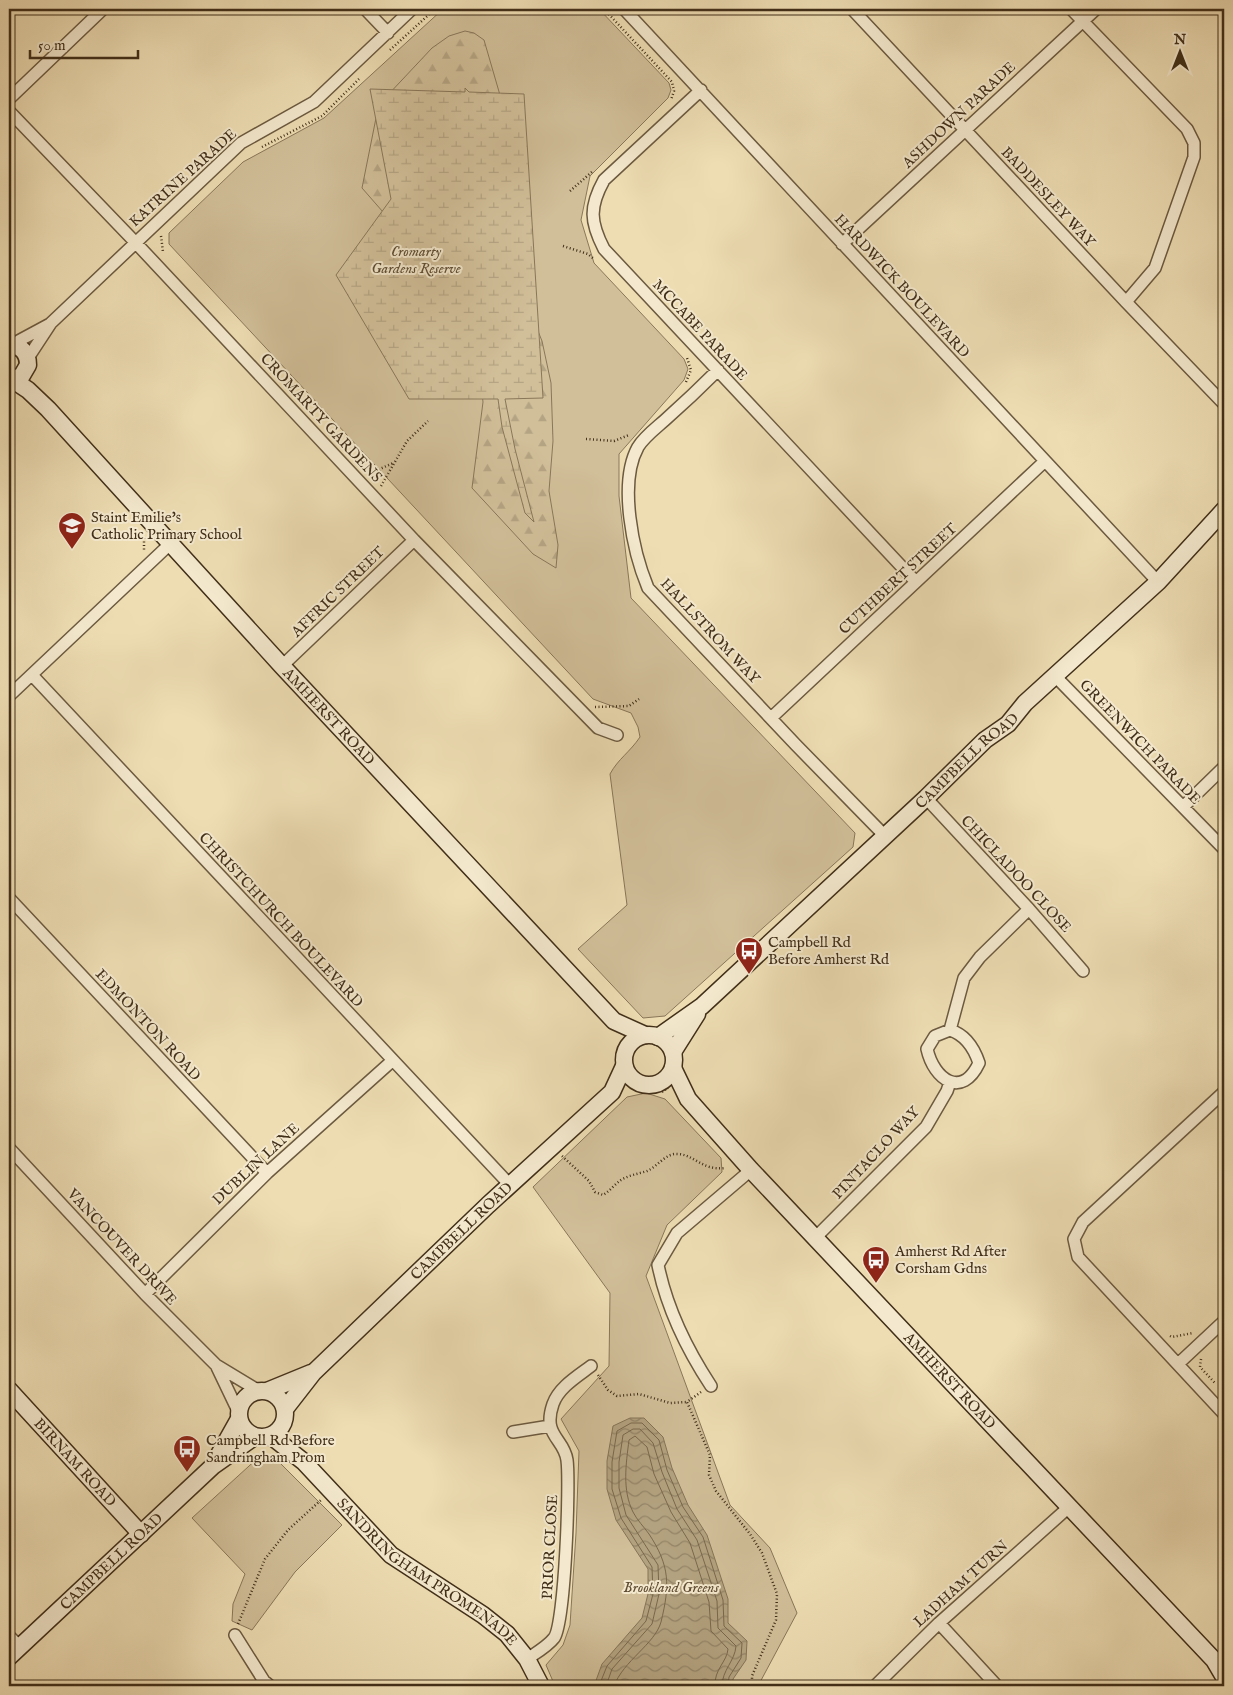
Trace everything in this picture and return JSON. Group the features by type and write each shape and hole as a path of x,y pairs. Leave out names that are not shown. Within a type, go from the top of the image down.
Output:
{"street":[{"path":"9,99 103,9"},
{"path":"365,9 388,33"},
{"name":"KATRINE PARADE","path":"28,362 51,323 241,143 314,102 412,9"},
{"name":"HARDWICK BOULEVARD","path":"624,9 1158,582"},
{"name":"BADDESLEY WAY","path":"852,9 1224,404"},
{"path":"1071,9 1187,129 1194,143 1194,156 1155,268 1126,302"},
{"name":"ASHDOWN PARADE","path":"842,244 1096,9"},
{"name":"MCCABE PARADE","path":"701,90 604,180 595,196 592,214 595,232 604,249 916,582"},
{"name":"CROMARTY GARDENS","path":"9,111 156,264 414,540 598,728 617,735"},
{"name":"KATRINE PARADE","path":"10,345 51,323"},
{"path":"10,345 19,347 28,362 21,377 11,380"},
{"name":"AMHERST ROAD","path":"28,362 48,409"},
{"name":"HALLSTROM WAY","path":"718,370 639,445 631,462 629,482 638,564 648,588 885,836"},
{"name":"AMHERST ROAD","path":"11,380 28,390 48,409 282,666 614,1021 652,1036 670,1046 673,1060 688,1099"},
{"name":"CUTHBERT STREET","path":"771,718 1045,461"},
{"name":"CAMPBELL ROAD","path":"652,1036 702,1006 926,798 985,740 1008,724 1025,703 1056,677 1158,582 1224,510"},
{"name":"AFFRIC STREET","path":"282,666 414,540"},
{"path":"9,696 170,544"},
{"name":"CHRISTCHURCH BOULEVARD","path":"32,675 510,1185"},
{"name":"GREENWICH PARADE","path":"1056,677 1224,849"},
{"path":"1183,807 1224,767"},
{"name":"CHICLADOO CLOSE","path":"926,798 1029,909 1083,971"},
{"name":"EDMONTON ROAD","path":"9,898 267,1173"},
{"path":"950,1030 964,978 980,957 1029,909"},
{"name":"CAMPBELL ROAD","path":"673,1060 702,1006"},
{"name":"AMHERST ROAD","path":"614,1021 624,1061 632,1079 639,1083 658,1083 688,1099 815,1238 1219,1663 1224,1677"},
{"path":"950,1030 960,1033 975,1051 979,1063 974,1075 962,1083 950,1082 936,1072 930,1063 928,1049 935,1036 950,1030"},
{"path":"624,1061 631,1042 652,1036"},
{"path":"658,1083 670,1074 673,1060"},
{"name":"DUBLIN LANE","path":"145,1294 267,1173 392,1061"},
{"name":"CAMPBELL ROAD","path":"612,1092 624,1061"},
{"name":"PINTACLO WAY","path":"815,1238 926,1127 948,1091 950,1082"},
{"name":"CAMPBELL ROAD","path":"12,1647 141,1534 213,1466 262,1436 284,1416 313,1372 510,1185 612,1092 639,1083"},
{"path":"1224,1092 1083,1222 1074,1238 1078,1256 1224,1414"},
{"name":"VANCOUVER DRIVE","path":"9,1148 145,1294 216,1365 263,1391"},
{"path":"711,1386 684,1342 664,1292 658,1265 677,1233 751,1170"},
{"path":"1178,1364 1224,1321"},
{"name":"VANCOUVER DRIVE","path":"216,1365 239,1415"},
{"path":"512,1432 550,1426 554,1402 560,1392 591,1366"},
{"name":"CAMPBELL ROAD","path":"213,1466 239,1415 243,1400 313,1372"},
{"name":"BIRNAM ROAD","path":"9,1390 141,1534"},
{"path":"263,1391 278,1398 284,1416"},
{"path":"239,1415 244,1430 262,1436"},
{"name":"SANDRINGHAM PROMENADE","path":"284,1416 304,1462"},
{"name":"PRIOR CLOSE","path":"528,1659 554,1638 561,1614 568,1485 567,1458 553,1435 550,1426"},
{"name":"SANDRINGHAM PROMENADE","path":"262,1436 304,1462 390,1555 483,1615 507,1634 528,1659 541,1686"},
{"name":"LADHAM TURN","path":"875,1686 939,1623 1069,1507"},
{"path":"939,1623 997,1686"},
{"path":"235,1634 264,1681 270,1686"}],"path":[{"path":"386,53 435,9"},
{"path":"604,9 672,82 674,91 667,104"},
{"path":"262,147 322,116 360,78"},
{"path":"570,191 594,171"},
{"path":"156,264 165,256 160,242 162,234"},
{"path":"563,246 588,254 599,263"},
{"path":"680,388 687,381 691,370 688,359 682,352"},
{"path":"374,496 390,474 393,463 407,441 428,421"},
{"path":"586,439 622,440 634,431"},
{"path":"358,479 393,463"},
{"path":"578,708 630,706 639,699"},
{"path":"561,1155 589,1181 595,1192 603,1195 612,1190 619,1181 631,1174 647,1170 671,1155 679,1154 715,1169 725,1168"},
{"path":"1165,1330 1172,1337 1193,1332 1202,1342 1200,1367 1218,1387"},
{"path":"591,1366 604,1381 608,1390 617,1396 640,1394 670,1404 687,1402 711,1386"},
{"path":"687,1402 710,1455 709,1475 716,1491 750,1534 762,1553 778,1594 776,1620 752,1676 752,1686"},
{"path":"235,1634 265,1559 288,1530 324,1497"}],"green space":[{"name":"Cromarty Gardens Reserve","path":"443,9 599,9 669,83 671,90 668,98 590,176 581,220 594,263 684,359 688,369 684,380 619,454 619,496 631,598 855,833 853,847 665,1016 643,1018 578,949 627,905 610,774 640,737 638,727 631,713 593,699 169,244 169,233 243,162 324,118"},
{"path":"465,31 474,33 484,40 502,102 523,294 542,341 551,383 553,441 549,491 558,545 556,568 533,554 472,488 483,402 481,385 418,252 362,188 377,113 386,97 432,48 449,36"},
{"path":"465,88 469,92 524,94 543,398 505,399 515,449 534,522 525,513 502,427 498,399 409,399 336,275 391,199 370,89 465,92"},
{"name":"Brookland Greens","path":"646,1093 665,1099 721,1158 722,1172 667,1225 646,1276 730,1505 770,1548 797,1613 758,1686 555,1686 546,1665 563,1645 570,1625 576,1533 579,1451 561,1419 609,1366 610,1293 533,1187 627,1097"},
{"path":"260,1456 276,1459 342,1525 295,1572 252,1630 232,1621 233,1604 245,1574 192,1518"}],"water":[{"path":"630,1418 644,1418 663,1437 672,1468 688,1505 707,1535 728,1599 728,1623 747,1641 746,1660 733,1679 733,1686 594,1686 602,1664 642,1618 648,1594 648,1569 616,1520 607,1489 607,1461 613,1426"}],"place":[{"name":"Staint Emilie's Catholic Primary School","path":"72,550"},
{"name":"Campbell Rd Before Amherst Rd","path":"749,975"},
{"name":"Amherst Rd After Corsham Gdns","path":"876,1284"},
{"name":"Campbell Rd Before Sandringham Prom","path":"187,1473"}]}
